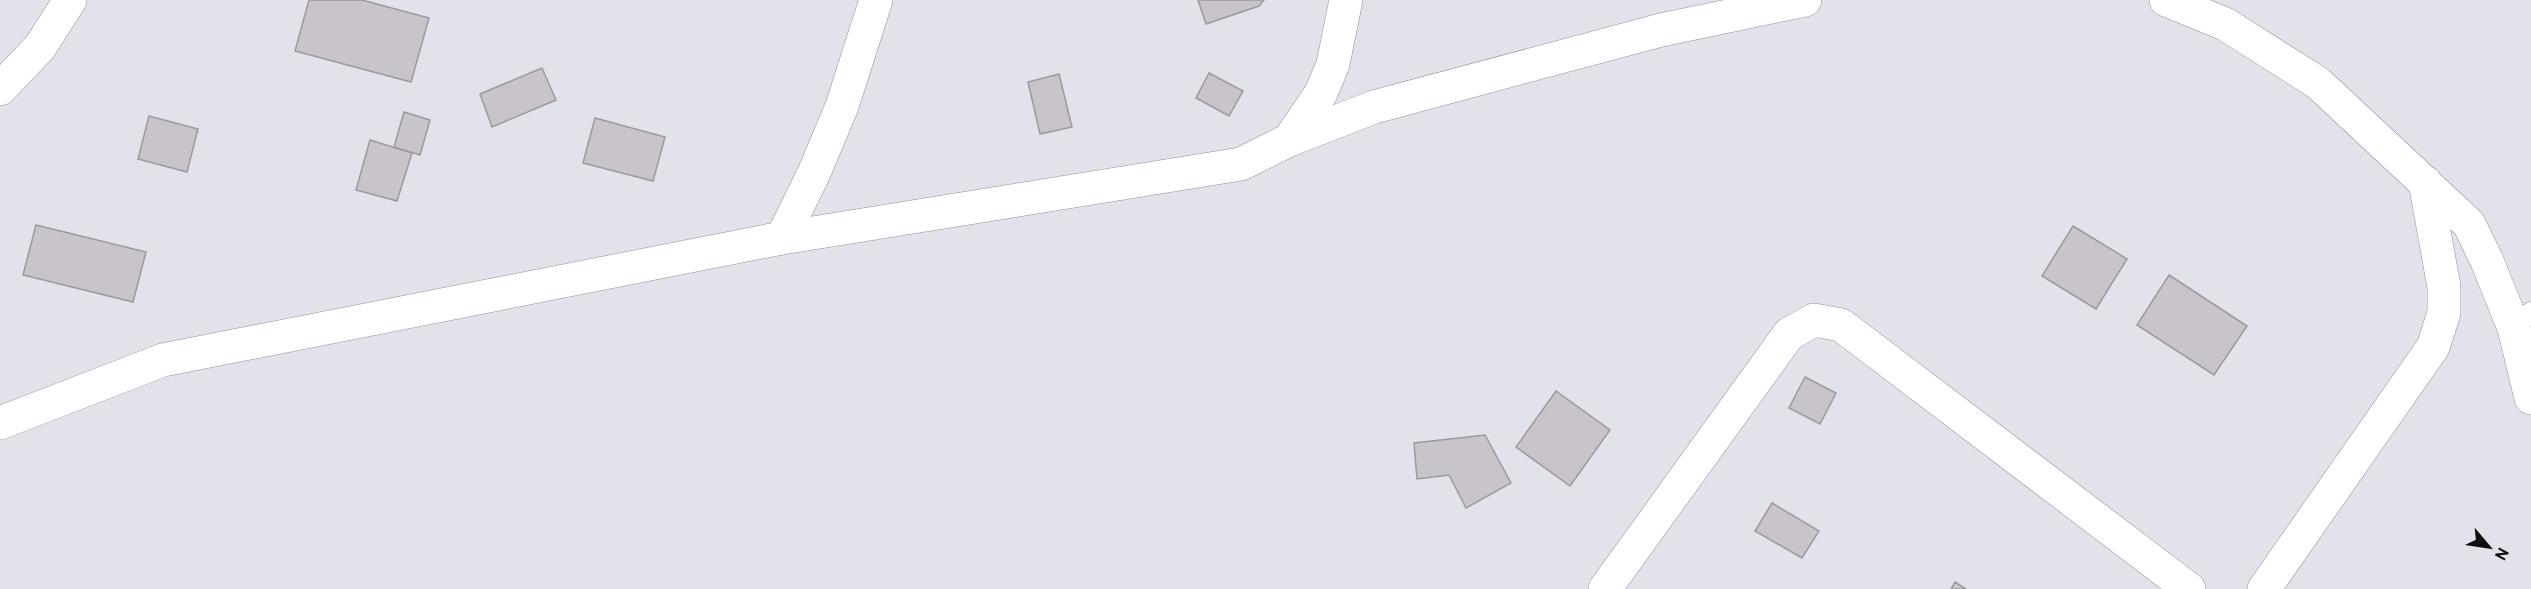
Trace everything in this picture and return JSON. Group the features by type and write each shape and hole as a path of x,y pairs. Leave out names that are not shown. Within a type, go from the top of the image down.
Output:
{"street":[{"path":"0,89 40,47 70,0"},
{"path":"782,238 814,173 842,106 876,0"},
{"path":"1289,140 1321,93 1329,74 1346,0"},
{"path":"0,423 163,360 782,238 1241,164 1289,140 1374,107 1661,30 1805,0"},
{"path":"2166,0 2225,24 2319,84 2469,224 2487,261 2523,320 2531,398"},
{"path":"2264,589 2433,347 2444,313 2444,287 2425,182"},
{"path":"1605,589 1789,334 1814,320 1841,325 2189,589"}],"building":[{"path":"309,0 362,0 429,18 411,82 295,51"},
{"path":"1198,0 1264,0 1259,6 1206,24"},
{"path":"542,68 556,100 492,127 480,94"},
{"path":"1209,73 1243,91 1229,116 1196,98"},
{"path":"1059,74 1072,127 1040,134 1028,82"},
{"path":"404,112 430,120 420,155 394,147"},
{"path":"149,116 198,129 187,172 138,159"},
{"path":"595,118 665,137 653,181 583,163"},
{"path":"370,140 412,153 397,201 356,190"},
{"path":"36,225 146,252 133,302 23,275"},
{"path":"2073,226 2127,259 2096,309 2042,276"},
{"path":"2169,275 2247,326 2214,375 2137,325"},
{"path":"1805,377 1836,393 1820,424 1789,408"},
{"path":"1556,391 1610,430 1570,486 1516,447"},
{"path":"1485,435 1511,483 1466,508 1449,475 1417,479 1414,443"},
{"path":"1772,503 1819,531 1802,558 1755,531"},
{"path":"1955,582 1966,589 1951,589"}]}
